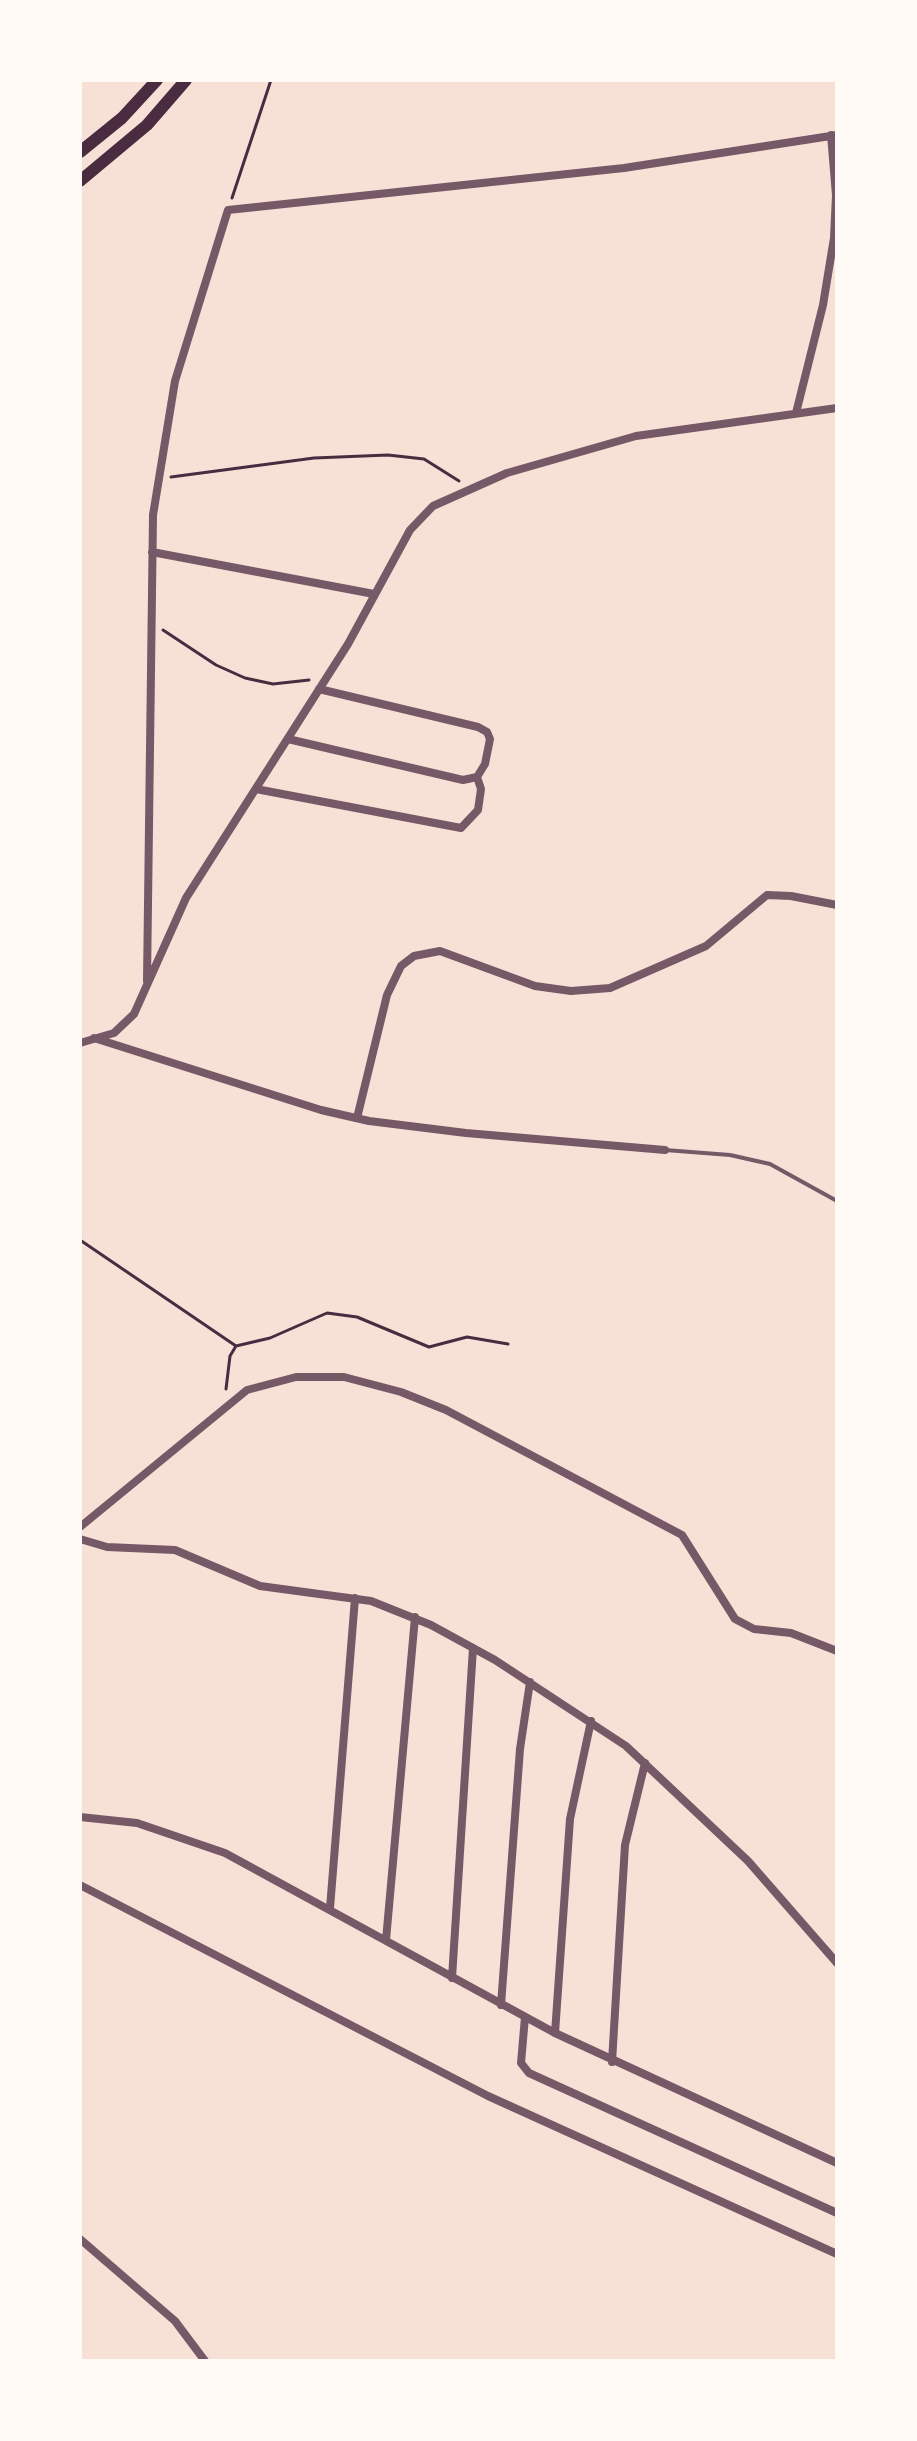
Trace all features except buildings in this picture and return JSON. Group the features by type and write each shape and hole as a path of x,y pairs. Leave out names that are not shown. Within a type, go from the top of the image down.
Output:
{"highway":[{"path":"80,152 122,118 157,80"},
{"path":"80,181 147,125 186,80"}],"street":[{"path":"147,981 153,515 175,381 228,210 624,168 834,135 834,238 823,305 796,413"},
{"path":"80,1043 114,1033 125,1026 134,1014 186,898 319,689 410,530 433,506 469,488 536,464 636,436 837,408"},
{"path":"152,552 374,594"},
{"path":"256,789 461,828 478,810 481,793 477,777 491,745 487,732 319,689"},
{"path":"288,739 463,780 477,777"},
{"path":"357,1118 383,1006 401,966 414,956 440,951 535,986 571,991 610,988 706,946 767,895 837,905"},
{"path":"94,1038 357,1118 466,1133 665,1150"},
{"path":"80,1527 158,1467 247,1390 264,1383 312,1375 344,1377 435,1405 682,1535 735,1619 754,1629 791,1633 837,1651"},
{"path":"80,1539 107,1547 175,1550 260,1586 355,1598 415,1617 473,1648 591,1721 645,1763 748,1861 837,1963"},
{"path":"330,1908 355,1598"},
{"path":"386,1940 415,1617"},
{"path":"452,1978 473,1648"},
{"path":"501,2005 520,1749 530,1682"},
{"path":"555,2033 570,1819 591,1721"},
{"path":"612,2062 625,1845 645,1763"},
{"path":"80,1817 137,1823 225,1853 330,1908 501,2005 612,2062 837,2163"},
{"path":"80,1885 488,2096 837,2254"},
{"path":"525,2017 521,2063 529,2073 837,2213"},
{"path":"80,2239 175,2321 205,2361"}],"lane":[{"path":"665,1150 730,1155 770,1164 837,1201"}],"path":[{"path":"228,210 271,80"},
{"path":"159,479 314,458 388,455 424,459 469,488"},
{"path":"152,624 216,665 245,678 273,684 326,677"},
{"path":"80,1240 236,1346"},
{"path":"223,1409 230,1356 236,1346 270,1338 327,1313 357,1317 429,1347 467,1337 508,1344"}]}
